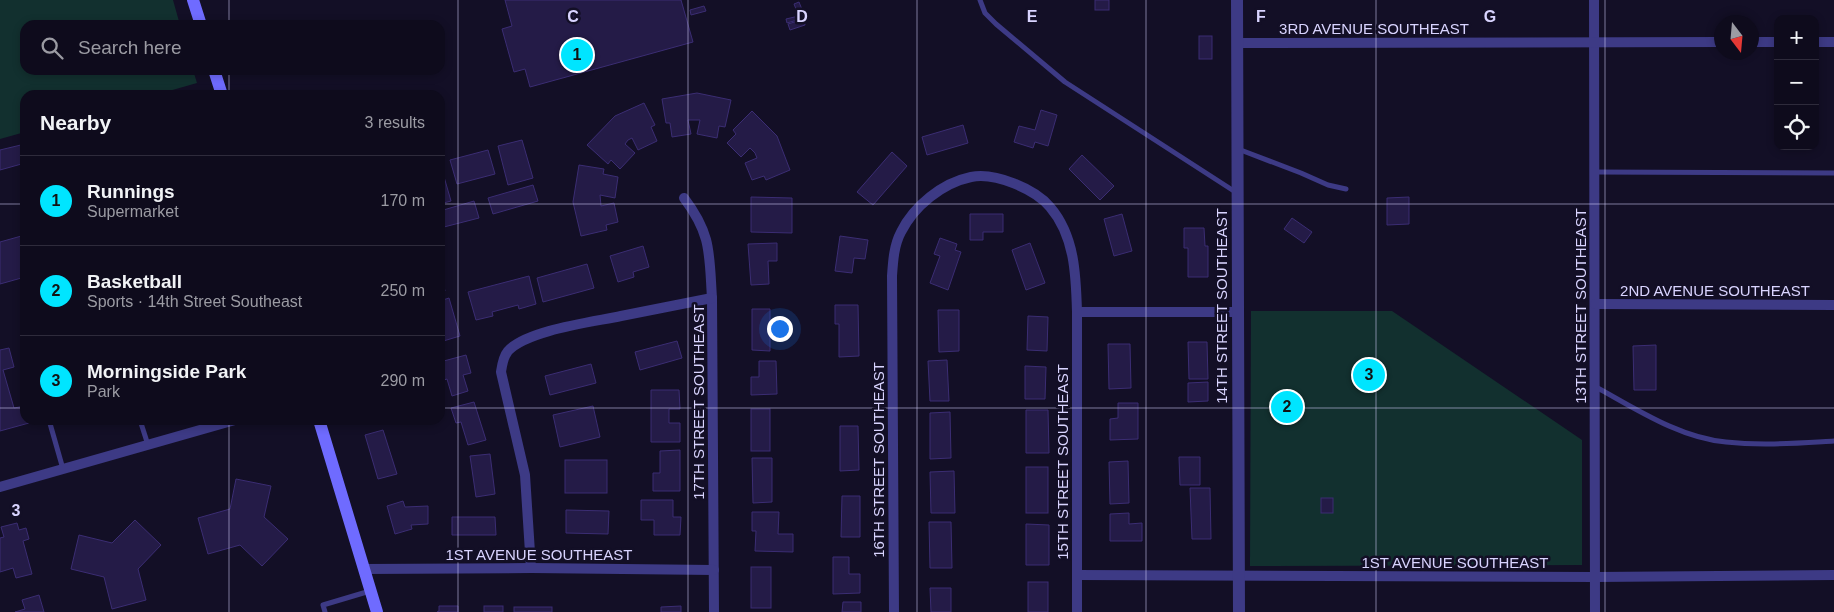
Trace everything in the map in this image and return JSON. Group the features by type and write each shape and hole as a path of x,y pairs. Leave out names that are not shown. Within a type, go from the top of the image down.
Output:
{"main road":[{"path":"193,0 199,20"},
{"path":"216,75 220,90"},
{"path":"321,425 377,612"}],"street":[{"name":"14TH STREET SOUTHEAST","path":"1237,0 1239,612"},
{"name":"13TH STREET SOUTHEAST","path":"1594,0 1596,304 1595,612"},
{"name":"3RD AVENUE SOUTHEAST","path":"1237,43 1714,42"},
{"path":"1759,42 1774,42"},
{"path":"1819,42 1834,42"},
{"name":"16TH STREET SOUTHEAST","path":"894,612 892,308 894,253 900,233 910,217 922,204 952,183 972,177 994,178"},
{"name":"15TH STREET SOUTHEAST","path":"994,178 1017,184 1035,194 1050,207 1069,239 1073,257 1077,312 1077,612"},
{"name":"17TH STREET SOUTHEAST","path":"684,198 696,214 709,247 712,298 714,612"},
{"path":"531,568 525,475 501,372 503,358 517,344 537,335 570,326 712,298"},
{"name":"2ND AVENUE SOUTHEAST","path":"1596,304 1834,305"},
{"path":"1077,312 1237,312"},
{"path":"0,487 218,425"},
{"name":"1ST AVENUE SOUTHEAST","path":"364,569 714,570"},
{"name":"1ST AVENUE SOUTHEAST","path":"1077,575 1239,577 1834,575"}],"lane":[{"path":"980,0 985,13 996,24 1065,82 1237,193"},
{"path":"1237,149 1328,185 1346,188"},
{"path":"1595,172 1834,173"},
{"path":"1596,387 1629,406 1696,436 1725,442 1790,443 1834,441"},
{"path":"50,425 63,469"},
{"path":"142,425 148,445"},
{"path":"325,612 323,605 370,591"}],"green space":[{"path":"0,0 173,0 179,20 20,20 20,75 195,75 197,83 172,90 20,90 20,133 0,139"},
{"path":"1251,311 1392,311 1582,440 1582,565 1250,566"}],"building":[{"path":"505,0 681,0 693,42 530,87 525,69 514,72 502,29 512,26"},
{"path":"1095,0 1109,0 1109,10 1095,10"},
{"path":"799,2 803,12 798,14 794,4"},
{"path":"704,6 706,11 691,15 690,10"},
{"path":"803,15 804,18 787,23 786,19"},
{"path":"804,19 805,25 790,30 788,24"},
{"path":"1199,36 1212,36 1212,59 1199,59"},
{"path":"697,93 731,100 725,127 719,126 717,138 697,134 700,120 688,120 691,134 672,137 670,123 666,123 662,99"},
{"path":"644,103 655,125 651,127 657,141 638,150 632,138 625,144 635,153 620,169 611,160 608,164 587,145 615,116"},
{"path":"1041,110 1057,115 1048,146 1035,142 1033,148 1014,142 1019,126 1035,130"},
{"path":"752,111 777,136 790,170 766,180 764,176 752,180 745,163 757,158 750,148 741,157 727,143 736,134 733,130"},
{"path":"963,125 968,143 927,155 922,137"},
{"path":"522,140 533,178 508,185 498,146"},
{"path":"20,145 20,164 0,170 0,150"},
{"path":"488,150 495,174 457,184 450,160"},
{"path":"892,152 907,166 873,205 857,192"},
{"path":"1082,155 1114,186 1100,200 1069,169"},
{"path":"579,165 604,169 603,174 618,177 615,198 600,195 601,206 614,203 618,222 606,225 607,230 581,236 573,202"},
{"path":"445,180 451,201 445,203"},
{"path":"533,185 538,201 493,214 488,198"},
{"path":"751,197 792,198 792,233 751,232"},
{"path":"1409,197 1409,224 1387,225 1387,198"},
{"path":"474,201 479,218 445,227 445,210"},
{"path":"970,214 1003,214 1003,232 983,232 983,240 970,240"},
{"path":"1122,214 1132,251 1114,256 1104,219"},
{"path":"1292,218 1312,232 1304,243 1284,229"},
{"path":"1184,228 1204,228 1205,246 1208,246 1208,277 1188,277 1188,248 1184,248"},
{"path":"20,236 20,278 0,284 0,242"},
{"path":"840,236 868,240 865,259 854,258 852,273 835,271"},
{"path":"940,238 957,244 955,250 961,252 948,290 930,283 940,256 934,254"},
{"path":"777,243 777,261 768,261 769,284 751,285 748,244"},
{"path":"1030,243 1045,283 1026,290 1012,250"},
{"path":"643,246 649,267 633,272 634,277 618,282 610,256"},
{"path":"587,264 594,288 543,302 537,278"},
{"path":"529,276 536,304 519,309 518,305 492,312 493,316 476,320 468,292"},
{"path":"449,298 460,336 445,340 445,299"},
{"path":"835,305 858,305 859,356 839,357 839,324 835,324"},
{"path":"752,309 770,309 770,351 752,350"},
{"path":"938,310 959,310 959,351 939,352"},
{"path":"1028,316 1048,317 1047,351 1027,350"},
{"path":"677,341 682,358 640,370 635,352"},
{"path":"1188,342 1207,342 1208,379 1189,379"},
{"path":"1108,344 1130,344 1131,388 1109,389"},
{"path":"1656,345 1656,390 1634,390 1633,346"},
{"path":"9,348 14,367 3,370 14,408 20,407 20,425 22,425 0,431 0,350"},
{"path":"466,355 471,373 463,375 468,391 452,396 447,379 445,380 445,361"},
{"path":"947,360 949,401 930,401 928,361"},
{"path":"759,361 776,361 777,394 751,395 751,377 759,377"},
{"path":"591,364 596,383 550,395 545,376"},
{"path":"1025,366 1046,367 1045,399 1025,399"},
{"path":"1208,382 1208,401 1188,402 1188,383"},
{"path":"651,390 679,390 680,409 669,409 669,423 680,423 680,442 651,442"},
{"path":"474,402 486,440 468,445 461,422 456,423 451,408"},
{"path":"1118,403 1138,403 1138,439 1110,440 1110,419 1118,418"},
{"path":"593,406 600,437 560,447 553,415"},
{"path":"751,409 770,409 770,451 751,451"},
{"path":"1026,410 1048,410 1049,453 1026,453"},
{"path":"950,412 951,458 930,459 930,413"},
{"path":"840,426 858,426 859,470 840,471"},
{"path":"383,430 397,474 378,479 365,435"},
{"path":"680,450 680,491 653,491 653,473 660,473 660,451"},
{"path":"490,454 495,494 476,497 470,456"},
{"path":"1179,457 1200,457 1200,485 1180,485"},
{"path":"752,458 772,458 772,502 753,503"},
{"path":"565,460 607,460 607,493 565,493"},
{"path":"1128,461 1129,503 1110,504 1109,462"},
{"path":"1026,467 1048,467 1048,513 1026,513"},
{"path":"954,471 955,513 931,513 930,472"},
{"path":"236,479 271,486 264,517 288,539 262,566 240,545 208,554 198,518 230,509"},
{"path":"1190,488 1210,488 1211,539 1192,539"},
{"path":"842,496 860,496 860,537 841,537"},
{"path":"1321,498 1333,498 1333,513 1321,513"},
{"path":"641,500 673,500 673,517 681,517 680,535 654,535 654,520 641,520"},
{"path":"403,501 405,507 428,506 428,524 411,525 412,529 395,534 387,506"},
{"path":"566,510 609,511 608,534 566,533"},
{"path":"752,512 779,512 778,534 793,534 793,552 755,551 756,531 752,531"},
{"path":"1129,513 1129,524 1142,523 1142,541 1110,541 1110,514"},
{"path":"452,517 495,517 496,535 452,535"},
{"path":"135,520 161,545 138,569 146,600 112,609 104,577 71,569 79,535 112,543"},
{"path":"929,522 951,522 952,568 930,568"},
{"path":"17,523 19,530 26,528 29,539 23,541 32,574 16,578 13,568 0,572 0,538 4,537 1,527"},
{"path":"1026,524 1049,525 1049,565 1026,565"},
{"path":"833,557 849,557 849,574 860,574 860,593 833,594"},
{"path":"751,567 771,567 771,608 751,608"},
{"path":"1028,582 1048,582 1048,612 1028,612"},
{"path":"930,588 951,588 951,612 931,612"},
{"path":"39,595 44,612 15,612 25,609 22,600"},
{"path":"843,602 861,602 861,612 842,612"},
{"path":"439,606 458,606 458,612 437,612 439,611"},
{"path":"484,606 503,606 503,612 484,612"},
{"path":"681,606 681,612 661,612 661,607"},
{"path":"514,607 552,607 552,612 514,612"}],"place":[{"name":"Runnings","path":"577,55"},
{"name":"Morningside Park","path":"1369,375"},
{"name":"Basketball","path":"1287,407"}]}
